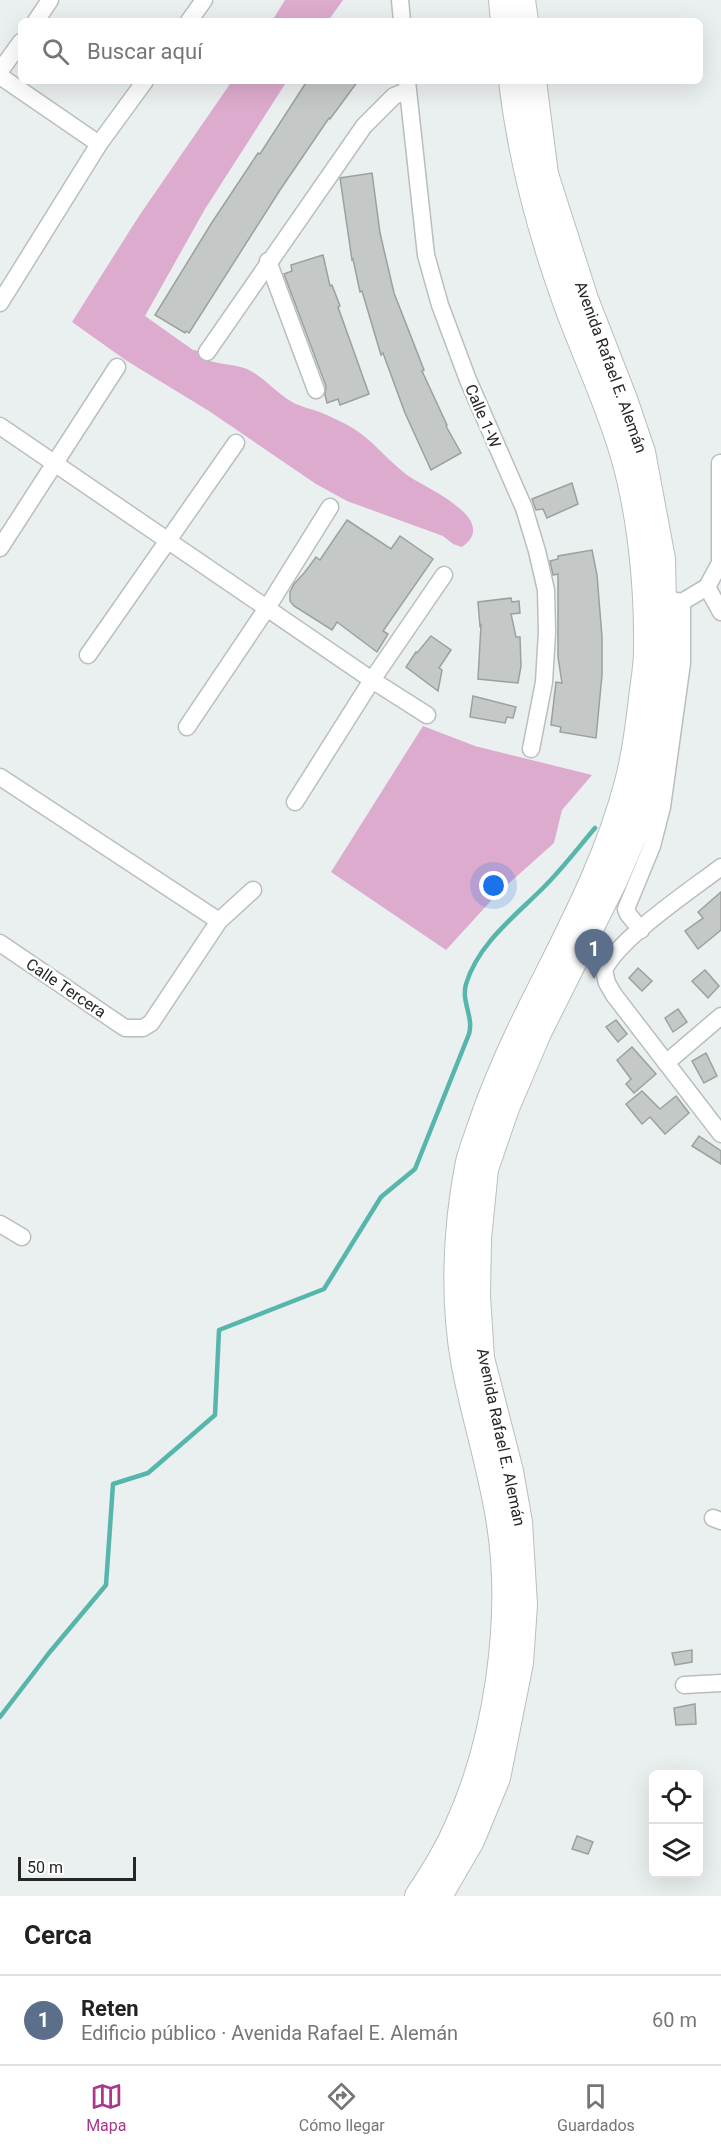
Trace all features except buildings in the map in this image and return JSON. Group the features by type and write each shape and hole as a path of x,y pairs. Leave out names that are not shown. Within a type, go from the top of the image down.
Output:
{"main road":[{"path":"501,0 503,18"},
{"path":"523,0 526,18"},
{"name":"Avenida Rafael E. Alemán","path":"417,1896 454,1832 478,1773 490,1723 500,1661 504,1602 500,1526 463,1362 457,1298 458,1229 467,1162 489,1098 578,911 611,831 627,783 638,726 646,652 642,563 623,456 607,407 549,255 515,120 511,84"},
{"name":"Avenida Rafael E. Alemán","path":"440,1896 472,1842 498,1778 521,1663 525,1605 520,1522 511,1471 482,1358 478,1296 479,1239 486,1169 507,1108 539,1033 615,881 634,837 651,781 673,600 663,559 644,452 586,299 546,174 534,84"}],"street":[{"path":"38,18 51,0"},
{"path":"191,18 204,0"},
{"path":"400,0 402,18"},
{"path":"0,71 18,46"},
{"path":"0,76 99,144"},
{"path":"0,303 99,144 143,84"},
{"path":"207,352 363,126 407,86"},
{"name":"Calle 1-W","path":"407,86 426,255 440,304 468,380 524,508 546,590 547,632 544,682 531,749"},
{"path":"268,261 316,390"},
{"path":"0,548 117,367"},
{"path":"0,426 372,680 427,715"},
{"path":"88,655 236,443"},
{"path":"640,930 626,909 652,846 662,807 682,663 673,600 707,587 720,563 720,463"},
{"path":"187,727 267,608 330,507"},
{"path":"296,802 372,680 444,575"},
{"path":"707,587 721,612"},
{"path":"0,777 219,921 253,890"},
{"path":"721,867 640,930 616,953 604,970 607,983 614,995 721,1134"},
{"name":"Calle Tercera","path":"0,943 125,1028 134,1029 151,1023 219,921"},
{"path":"666,1063 721,1017"},
{"path":"0,1224 22,1237"},
{"path":"684,1685 721,1683"}],"shaded area":[{"path":"285,0 343,0 330,18 274,18"},
{"path":"230,84 285,84 205,209 145,316 193,350 207,352 207,360 247,369 292,402 329,416 359,432 407,475 442,496 466,515 473,526 472,536 462,547 453,544 443,536 347,501 316,484 209,411 127,361 72,322 139,216"},
{"path":"423,726 475,746 592,775 562,810 554,843 499,892 446,950 331,872"}],"waterway":[{"path":"0,1717 49,1653 106,1585 113,1484 148,1473 215,1415 219,1330 324,1289 381,1197 415,1169 469,1034 470,1022 465,991 479,956 488,943 550,881 595,828"}],"place":[{"name":"Reten","path":"594,979"}]}
